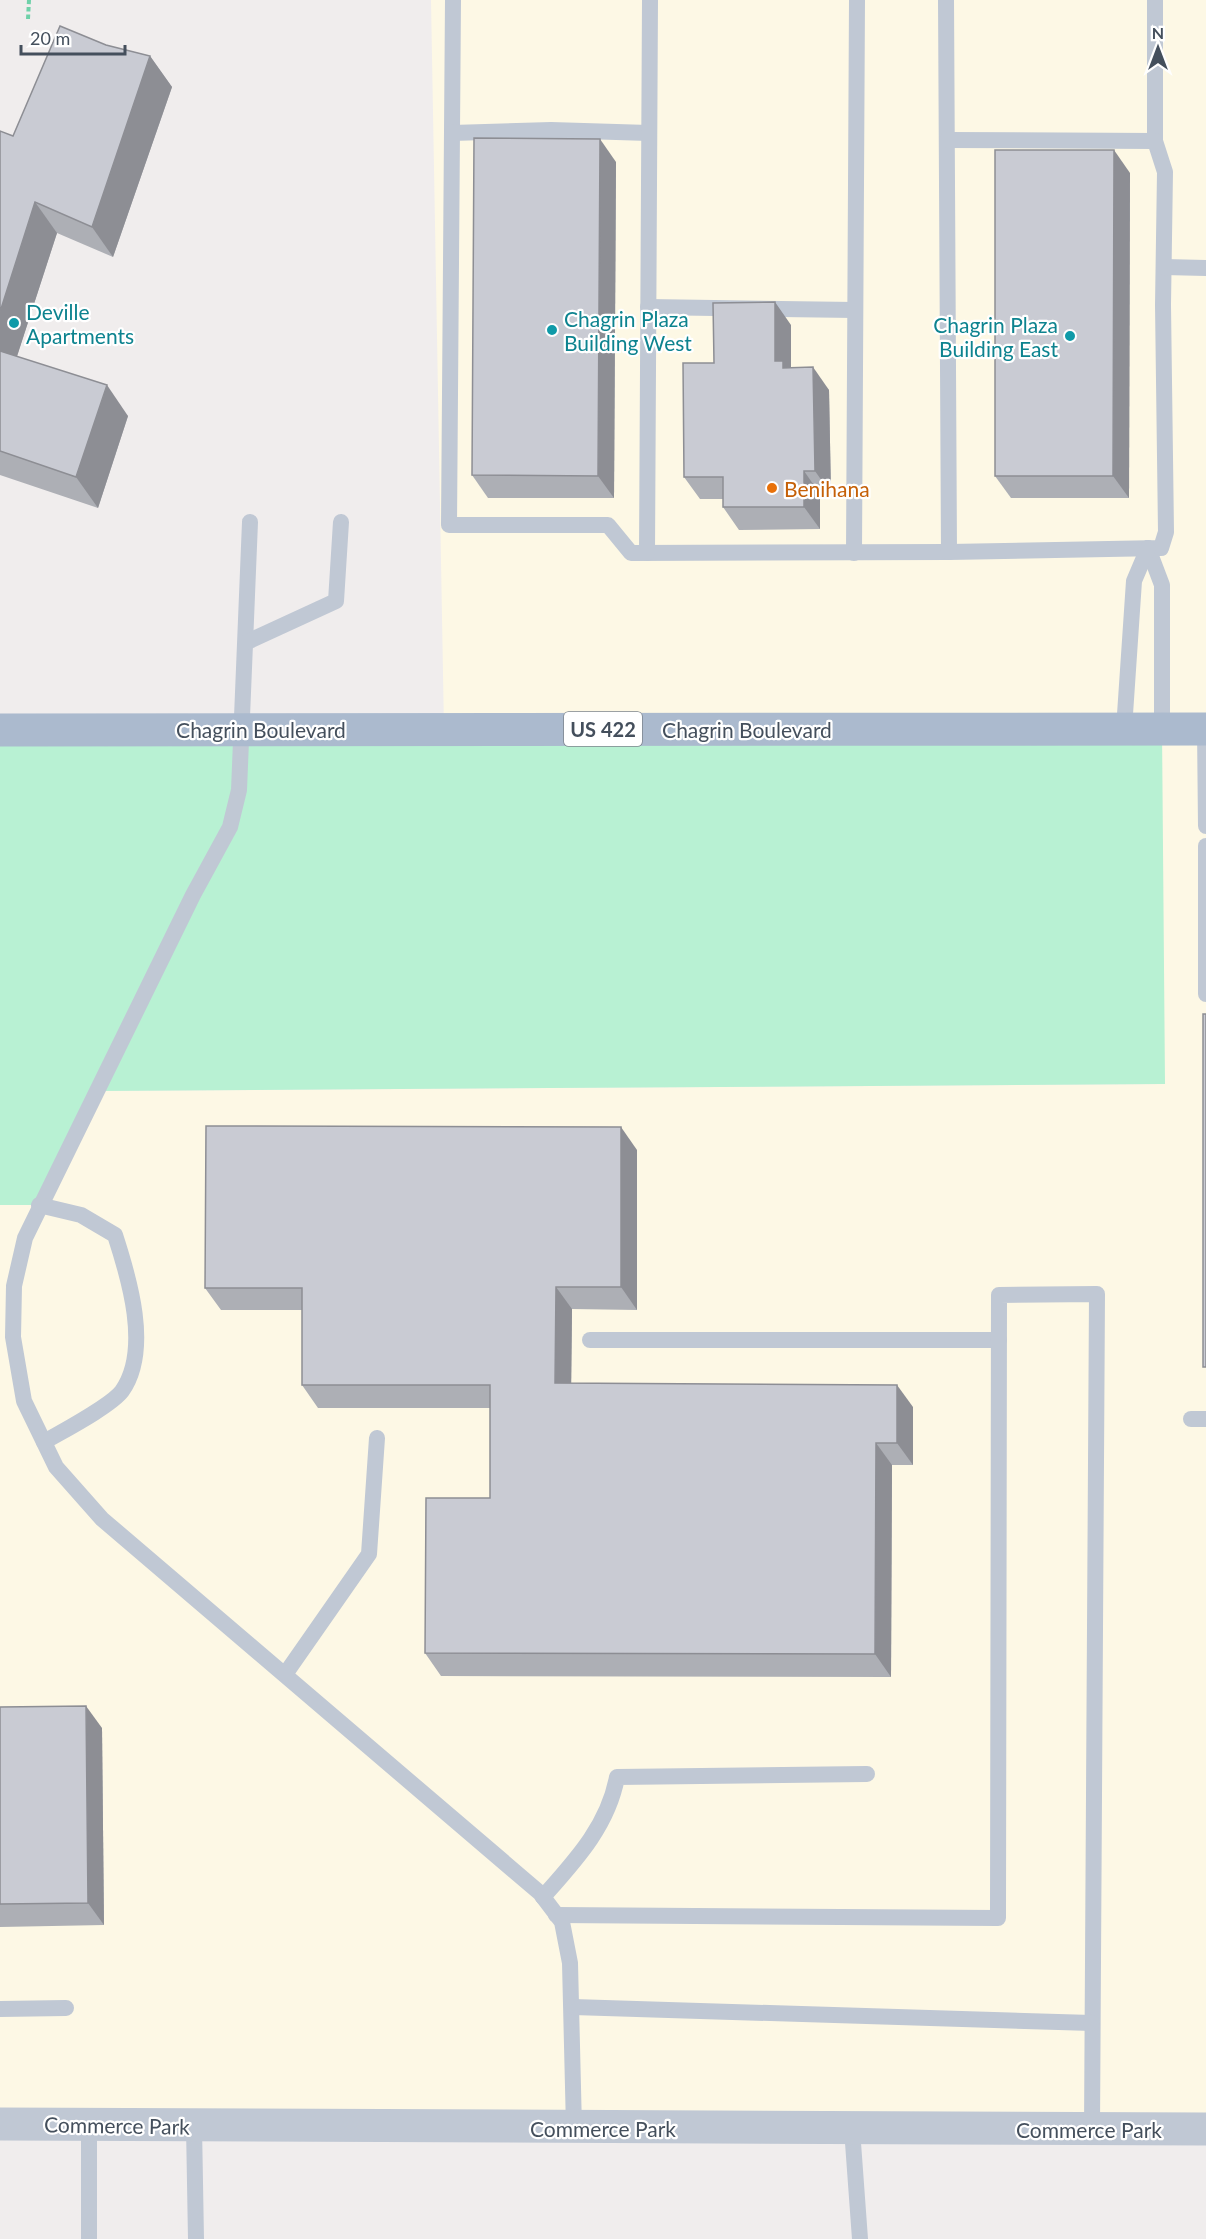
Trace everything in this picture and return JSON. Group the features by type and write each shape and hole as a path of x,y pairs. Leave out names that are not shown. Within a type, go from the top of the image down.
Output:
{"main road":[{"name":"Chagrin Boulevard","path":"0,729 1205,729"}],"street":[{"name":"Commerce Park","path":"0,2124 1206,2129"}],"lane":[{"path":"453,0 449,525 608,525 631,554 1161,548 1166,532 1165,172 1155,141 1155,0"},
{"path":"647,554 650,0"},
{"path":"854,553 857,0"},
{"path":"946,0 949,552"},
{"path":"452,133 551,130 649,133"},
{"path":"947,140 1155,141"},
{"path":"1164,267 1206,268"},
{"path":"648,307 855,310"},
{"path":"250,522 247,642 240,729 239,790 230,827 39,1205 25,1238 14,1286 13,1337 24,1401 56,1467 102,1519 286,1674 543,1897 562,1922 570,1963 573,2007 574,2128"},
{"path":"247,642 336,601 341,522"},
{"path":"1124,729 1134,581 1148,548"},
{"path":"1148,548 1162,585 1162,729"},
{"path":"1205,729 1206,826"},
{"path":"1206,846 1206,994"},
{"path":"39,1205 81,1215 115,1235 132,1288 136,1358 121,1392 80,1422 44,1442"},
{"path":"556,1915 998,1918 999,1295 1097,1294 1092,2129"},
{"path":"590,1340 999,1340"},
{"path":"286,1674 369,1554 377,1438"},
{"path":"543,1897 579,1857 599,1826 612,1802 617,1777 867,1774"},
{"path":"573,2007 1092,2023"},
{"path":"0,2009 66,2008"},
{"path":"89,2125 89,2239"},
{"path":"194,2126 196,2239"},
{"path":"852,2129 860,2239"}],"path":[{"path":"28,19 29,0"}],"shaded area":[{"path":"431,0 1206,0 1206,2130 0,2124 0,1205 39,1205 96,1091 1165,1084 444,729"}],"green space":[{"path":"1162,729 1165,1084 96,1091 39,1205 0,1205 0,730"}],"building":[{"path":"60,26 106,45 150,56 92,227 35,202 0,312 0,131 13,136"},
{"name":"Chagrin Plaza Building West","path":"474,138 600,139 598,476 472,475"},
{"name":"Chagrin Plaza Building East","path":"995,150 1114,150 1113,476 995,476"},
{"path":"775,302 775,361 783,361 783,368 813,367 815,471 804,471 804,507 723,507 723,477 684,477 683,363 714,363 713,303"},
{"path":"0,351 107,385 76,477 0,451"},
{"path":"1203,1014 1206,1014 1206,1367 1203,1367"},
{"path":"206,1126 621,1127 621,1287 556,1287 555,1383 897,1385 897,1443 876,1443 875,1654 425,1653 426,1498 490,1498 490,1385 302,1385 302,1288 205,1288"},
{"path":"86,1706 88,1903 0,1904 0,1707"}],"place":[{"name":"Deville Apartments","path":"14,323"},
{"name":"Chagrin Plaza Building West","path":"552,330"},
{"name":"Chagrin Plaza Building East","path":"1070,336"},
{"name":"Benihana","path":"772,488"}]}
